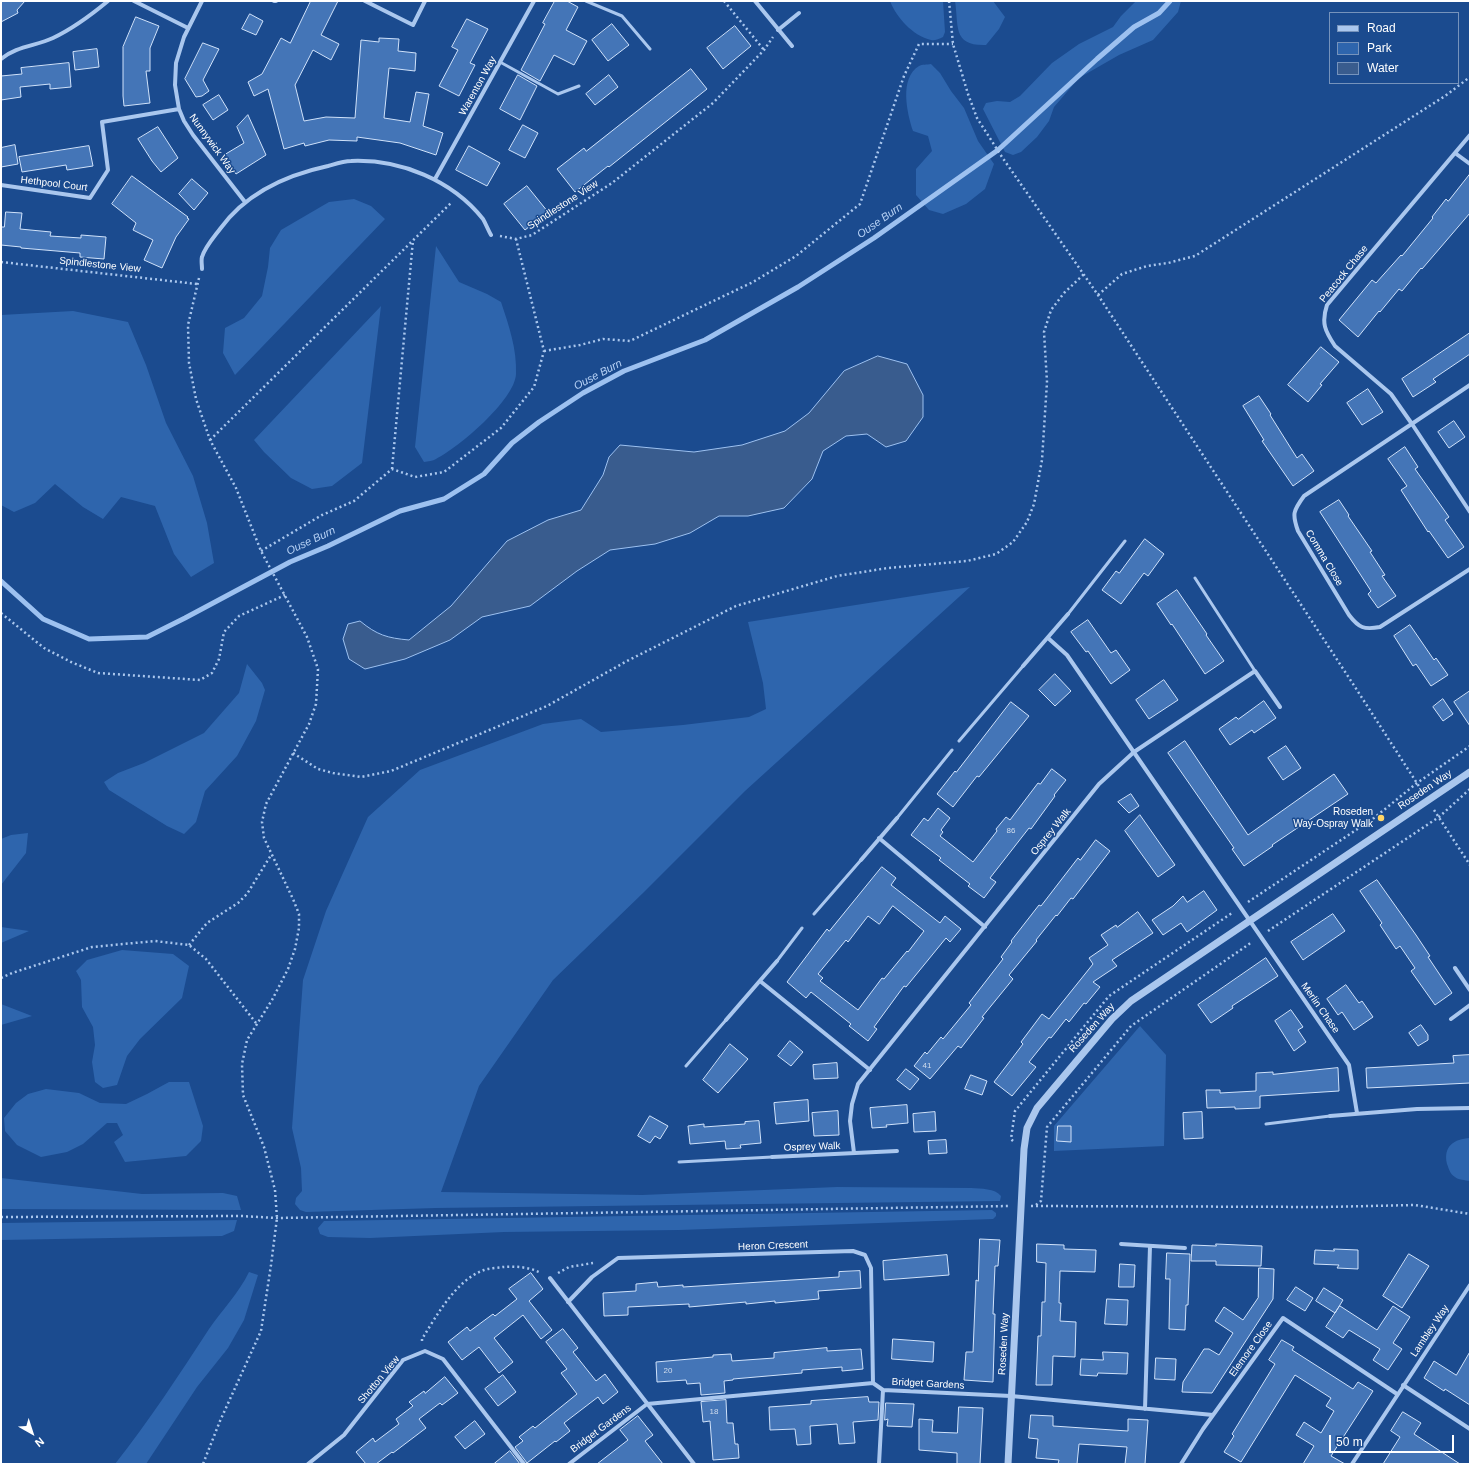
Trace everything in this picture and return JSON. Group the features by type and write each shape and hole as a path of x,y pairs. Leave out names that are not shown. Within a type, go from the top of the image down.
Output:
{"street":[{"path":"1,59 19,49 52,39 79,25 108,1"},
{"path":"134,1 188,28"},
{"name":"Nunnywick Way","path":"202,1 188,28 176,63 175,85 179,109 184,121 193,135 244,202"},
{"path":"365,1 414,25 425,1"},
{"name":"Warenton Way","path":"435,179 534,1"},
{"path":"755,1 792,46"},
{"path":"778,30 800,13"},
{"name":"Hethpool Court","path":"1,185 90,198 108,170 102,122 179,109"},
{"name":"Peacock Chase","path":"1470,135 1327,305 1324,316 1324,326 1328,336 1335,346 1390,394 1412,424 1470,512"},
{"path":"1455,153 1470,164"},
{"path":"202,269 202,257 209,244 225,222 244,202 268,186 294,175 350,161 394,165 417,171 435,179 459,195 483,220 491,235"},
{"name":"Comma Close","path":"1470,385 1304,496 1297,506 1294,518 1298,531 1349,615 1356,625 1368,629 1380,627 1470,569"},
{"path":"1023,666 1068,614"},
{"path":"1048,638 1066,655 1250,921"},
{"path":"1255,671 1280,707"},
{"name":"Osprey Walk","path":"854,1153 850,1121 852,1104 858,1084 1099,784 1134,752 1255,671"},
{"name":"Roseden Way","path":"1008,1464 1024,1149 1026,1128 1037,1108 1112,1019 1131,1001 1470,772"},
{"path":"861,860 897,818"},
{"path":"880,838 985,927"},
{"name":"Merlin Chase","path":"1250,921 1349,1065 1357,1113"},
{"path":"726,1020 777,960"},
{"path":"1456,968 1470,990"},
{"path":"760,981 870,1070"},
{"path":"1451,1019 1470,1005"},
{"path":"1330,1116 1417,1109 1470,1108"},
{"name":"Osprey Walk","path":"772,1157 897,1151"},
{"path":"1121,1244 1185,1248"},
{"path":"1145,1409 1150,1246"},
{"name":"Heron Crescent","path":"568,1302 592,1277 618,1258 853,1251 865,1255 871,1268 873,1383"},
{"path":"550,1278 694,1464"},
{"name":"Lambley Way","path":"1352,1464 1470,1285"},
{"name":"Elemore Close","path":"1181,1464 1213,1415 1283,1318 1397,1394"},
{"path":"425,1351 444,1359 524,1464"},
{"name":"Shotton View","path":"308,1464 344,1435 403,1360 425,1351"},
{"path":"647,1404 873,1383"},
{"name":"Bridget Gardens","path":"873,1383 883,1390 1011,1396 1213,1415"},
{"path":"1403,1385 1470,1429"},
{"path":"879,1464 883,1390"},
{"name":"Bridget Gardens","path":"569,1464 647,1404"}],"lane":[{"path":"586,1 622,16 650,49"},
{"path":"500,62 558,94 580,86"},
{"path":"1068,614 1125,541"},
{"path":"1195,578 1255,671"},
{"path":"959,741 1023,666"},
{"path":"897,818 952,750"},
{"path":"814,914 861,860"},
{"path":"777,960 802,928"},
{"path":"686,1066 726,1020"},
{"path":"1266,1124 1330,1116"},
{"path":"679,1162 772,1157"}],"path":[{"path":"724,1 764,50"},
{"path":"949,1 953,44 977,118 1002,157 1098,295 1351,680 1470,865"},
{"name":"Spindlestone View","path":"491,235 516,239 532,235 612,182 713,103 764,50 778,30"},
{"path":"544,351 580,345 603,339 630,341 753,282 796,256 860,204 904,76 919,44 953,44"},
{"path":"1098,295 1122,274 1147,266 1168,263 1195,256 1446,96 1470,76"},
{"path":"203,1464 220,1421 261,1331 277,1218 275,1190 264,1147 243,1095 242,1064 247,1040 256,1023 272,1000 288,969 295,949 299,928 299,914 294,898 264,838 262,822 266,804 309,724 316,704 318,669 307,637 265,558 236,488 210,440 459,195"},
{"path":"392,469 415,477 444,472 501,428 534,387 544,351 516,239"},
{"path":"262,551 322,515 354,501 392,469 413,240"},
{"name":"Spindlestone View","path":"1,262 197,284 188,325 189,363 196,399 210,440"},
{"path":"293,753 318,769 333,773 361,777 391,771 547,706 628,661 736,606 837,576 888,568 967,561 996,554 1013,542 1027,522 1034,504 1042,460 1045,425 1046,397 1044,332 1051,310 1064,293 1084,274"},
{"path":"1,613 44,648 71,662 98,673 200,680 212,673 219,659 224,632 239,616 285,595"},
{"path":"1020,1216 1041,1201 1047,1127 1131,1026 1261,936 1438,817 1470,789"},
{"path":"189,946 207,923 238,903 247,894 272,854"},
{"path":"1,978 92,947 155,941 189,946 206,959 256,1023"},
{"path":"1,1217 241,1216 277,1218 1021,1206 1324,1207 1414,1205 1470,1214"},
{"path":"425,1351 422,1339 442,1307 462,1284 484,1270 509,1267 534,1269 550,1278 569,1267 597,1262"}],"green space":[{"path":"890,1 943,1 945,32 943,37 937,40 932,40 924,38 912,30 896,13"},
{"path":"955,1 993,1 1005,17 999,29 986,45 967,42 962,38 959,33"},
{"path":"1136,1 1181,1 1178,12 1153,40 1119,55 1079,78 1054,107 1049,121 1037,137 1021,152 1013,155 1005,152 983,109 986,103 997,101 1010,102 1020,96 1052,63 1079,44 1113,27 1121,16"},
{"path":"931,64 940,73 964,108 978,141 994,164 985,189 966,204 943,214 929,210 916,195 916,169 932,151 928,136 913,131 906,96 909,79 913,72 920,65"},
{"path":"354,199 371,206 385,219 235,375 223,353 225,328 244,318 262,296 270,248 281,230 329,202"},
{"path":"436,246 459,282 487,294 501,302 514,347 516,374 513,385 506,397 484,422 458,445 446,453 435,460 424,462 415,447"},
{"path":"381,306 362,463 332,486 312,489 291,478 264,452 254,440"},
{"path":"73,311 128,322 146,365 166,423 193,476 207,523 214,563 191,577 174,554 155,506 121,497 103,519 83,507 55,484 35,503 14,512 1,505 1,315"},
{"path":"970,587 745,791 553,980 479,1086 441,1192 642,1195 837,1187 971,1188 988,1189 998,1193 1001,1196 1000,1201 436,1208 306,1212 300,1210 295,1204 296,1198 302,1191 301,1168 292,1128 303,980 326,911 368,817 420,770 543,724 581,719 601,732 683,725 749,717 766,709 763,683 748,622"},
{"path":"247,664 262,683 265,690 256,721 237,756 205,791 196,822 184,834 167,826 109,790 104,782 118,773 144,763 204,733 239,693"},
{"path":"28,833 26,853 1,885 1,839 11,835"},
{"path":"1,927 29,931 1,943"},
{"path":"122,950 173,954 189,966 182,998 140,1039 127,1056 117,1085 103,1088 95,1082 92,1062 95,1045 93,1027 82,1007 81,980 76,971 87,960"},
{"path":"1,1004 32,1016 1,1025"},
{"path":"1140,1026 1166,1055 1164,1146 1054,1151 1054,1126"},
{"path":"169,1082 189,1082 203,1126 201,1141 186,1156 125,1162 114,1142 123,1135 117,1123 107,1123 83,1144 67,1152 41,1157 17,1145 5,1131 4,1118 16,1103 28,1094 46,1089 79,1093 100,1103 126,1104"},
{"path":"1470,1138 1470,1181 1458,1179 1453,1176 1449,1170 1446,1158 1448,1148 1451,1145 1459,1140"},
{"path":"1,1178 142,1194 223,1193 237,1196 241,1210 1,1209"},
{"path":"992,1210 996,1213 996,1216 993,1219 679,1230 504,1232 370,1238 328,1237 320,1234 318,1228 324,1221"},
{"path":"237,1220 234,1231 222,1236 1,1240 1,1223"},
{"path":"249,1272 258,1275 244,1320 228,1348 197,1387 146,1464 115,1464 152,1415"}],"water":[{"path":"878,356 907,364 923,395 923,417 906,441 886,447 867,434 846,436 823,451 812,479 784,508 748,516 719,516 690,533 655,544 610,550 577,571 530,606 482,617 450,640 405,659 365,669 349,659 343,639 348,624 360,621 377,633 394,638 409,640 451,606 507,541 548,520 581,510 603,475 609,457 620,445 694,452 742,445 785,431 809,413 844,371"}],"building":[{"path":"1,1 25,1 17,10 18,13 1,22"},
{"path":"311,1 338,1 321,35 339,44 331,60 313,50 295,85 304,121 326,117 355,118 361,40 379,42 379,38 399,39 398,51 416,53 415,71 389,68 384,118 410,122 416,92 429,94 423,126 443,133 436,155 400,143 357,137 357,141 329,140 305,146 304,143 284,149 268,89 254,96 248,82 262,74 281,38 290,43"},
{"path":"555,1 567,1 578,7 566,30 587,41 574,65 554,55 540,81 521,70"},
{"path":"250,14 263,21 256,35 242,29"},
{"path":"136,17 159,26 150,48 150,71 146,71 150,103 124,106 123,47"},
{"path":"467,19 488,29 470,63 475,65 459,96 439,86 458,50 452,47"},
{"path":"612,24 629,45 608,61 592,40"},
{"path":"735,26 751,46 723,69 707,48"},
{"path":"203,43 219,49 203,80 209,91 202,96 196,97 185,79"},
{"path":"97,49 99,67 75,70 73,52"},
{"path":"69,63 71,87 50,89 50,84 20,87 21,97 1,100 1,76 22,74 21,68"},
{"path":"691,69 707,89 609,167 608,166 575,192 557,169 584,148 586,151"},
{"path":"518,75 537,86 520,120 500,109"},
{"path":"609,75 618,87 595,105 586,94"},
{"path":"219,95 228,110 213,120 203,105"},
{"path":"248,115 266,155 236,174 224,155 244,143 237,127"},
{"path":"523,125 538,133 525,158 509,150"},
{"path":"158,127 178,158 161,172 138,139"},
{"path":"15,145 18,164 1,167 1,148"},
{"path":"89,146 93,166 67,170 66,165 22,172 19,157"},
{"path":"469,146 500,163 487,186 456,170"},
{"path":"1470,174 1470,213 1422,269 1421,268 1402,291 1399,289 1358,337 1339,320 1372,280 1376,283 1401,255 1402,256 1433,218 1432,217 1446,199 1448,201"},
{"path":"132,176 189,219 176,237 162,268 144,260 153,240 133,230 136,223 112,204"},
{"path":"192,179 208,193 194,210 179,194"},
{"path":"527,186 548,212 525,230 504,204"},
{"path":"6,212 22,213 20,229 51,232 50,236 81,238 81,235 106,237 104,259 80,257 80,253 1,245 1,227 4,227"},
{"path":"1470,333 1470,354 1433,379 1436,382 1413,397 1402,379"},
{"path":"1321,347 1339,362 1320,384 1322,385 1308,402 1288,385"},
{"path":"1368,389 1383,412 1362,425 1347,403"},
{"path":"1259,396 1297,458 1302,454 1314,471 1293,486 1262,441 1264,440 1243,406"},
{"path":"1454,421 1465,437 1449,448 1438,432"},
{"path":"1405,447 1418,467 1415,469 1449,517 1445,520 1464,547 1448,558 1429,531 1428,532 1401,490 1407,486 1388,459"},
{"path":"1339,500 1372,551 1370,552 1385,575 1382,576 1396,596 1378,608 1368,594 1371,591 1320,512"},
{"path":"1145,539 1164,554 1148,576 1144,573 1121,604 1102,590 1116,571 1119,573"},
{"path":"1177,590 1224,661 1205,674 1157,604"},
{"path":"1088,620 1111,653 1116,650 1130,670 1111,684 1088,651 1086,652 1071,632"},
{"path":"1410,625 1434,660 1436,658 1448,675 1431,686 1416,664 1413,666 1394,636"},
{"path":"1055,674 1071,691 1055,706 1039,690"},
{"path":"1164,680 1178,700 1149,719 1136,700"},
{"path":"1470,691 1470,726 1454,702"},
{"path":"1443,699 1453,714 1443,721 1433,707"},
{"path":"1264,701 1276,718 1254,733 1252,730 1230,745 1219,729 1236,717 1238,719"},
{"path":"1011,702 1029,716 979,777 977,776 953,807 937,794"},
{"path":"1185,741 1248,835 1334,774 1348,794 1272,845 1273,846 1244,866 1232,849 1234,848 1168,753"},
{"path":"1286,746 1301,768 1283,780 1268,758"},
{"path":"1052,769 1066,780 1031,829 1029,828 990,878 996,882 984,898 968,886 970,884 939,860 941,858 911,835 924,818 928,821 938,808 950,818 941,830 943,832 940,836 973,862 1006,817 1010,820 1038,783 1040,784"},
{"path":"1131,794 1139,806 1129,813 1118,802"},
{"path":"1140,815 1175,865 1158,877 1125,831"},
{"path":"1096,840 1110,851 1073,899 1071,898 1057,916 1056,915 1009,975 1013,979 982,1017 984,1018 961,1048 958,1046 930,1079 914,1066 925,1052 927,1054 941,1037 943,1039 971,1005 969,1003 1003,959 1001,957 1012,942 1011,941 1039,905 1041,906 1078,858 1080,860"},
{"path":"882,867 896,878 891,885 940,923 945,916 961,929 950,942 946,938 906,987 904,986 874,1027 877,1029 868,1041 849,1026 851,1024 811,992 806,998 787,982 827,929 829,931","holes":["893,906 924,931 884,979 882,978 858,1010 820,981 823,978 818,974 846,940 848,942 868,916 879,924"]},
{"path":"1377,880 1430,956 1428,957 1452,993 1435,1005 1411,971 1415,968 1400,946 1396,949 1380,925 1382,923 1360,891"},
{"path":"1204,891 1217,910 1187,932 1181,923 1163,935 1152,920 1173,906 1183,896 1187,902"},
{"path":"1138,912 1153,933 1112,960 1117,966 1093,982 1100,987 1086,1004 1084,1003 1069,1022 1066,1019 1051,1038 1049,1037 1029,1062 1036,1067 1012,1096 994,1082 1023,1044 1021,1042 1042,1014 1049,1019 1093,964 1089,958 1108,945 1101,935 1116,925 1117,927"},
{"path":"1333,914 1345,931 1303,960 1291,942"},
{"path":"1266,958 1278,976 1232,1006 1233,1008 1211,1023 1198,1005"},
{"path":"1346,985 1359,1003 1362,1001 1373,1017 1354,1030 1342,1012 1338,1015 1327,999"},
{"path":"1291,1010 1303,1027 1298,1030 1306,1042 1294,1051 1275,1021"},
{"path":"1421,1025 1428,1035 1428,1040 1418,1046 1409,1033"},
{"path":"790,1041 803,1052 791,1066 778,1056"},
{"path":"730,1044 748,1059 718,1093 703,1080"},
{"path":"1470,1055 1470,1083 1367,1088 1366,1068 1454,1063 1453,1056"},
{"path":"837,1063 838,1078 814,1079 813,1065"},
{"path":"1338,1068 1339,1091 1260,1096 1260,1108 1207,1108 1206,1090 1220,1090 1220,1093 1256,1091 1256,1073 1273,1072 1273,1074"},
{"path":"906,1069 919,1079 910,1090 897,1080"},
{"path":"971,1075 987,1081 982,1095 965,1089"},
{"path":"808,1100 809,1121 776,1124 774,1103"},
{"path":"907,1105 908,1123 872,1128 870,1108"},
{"path":"838,1111 839,1135 814,1136 812,1113"},
{"path":"935,1112 936,1131 914,1132 913,1114"},
{"path":"1202,1112 1203,1138 1184,1139 1183,1113"},
{"path":"650,1116 668,1126 660,1139 655,1136 650,1143 638,1136"},
{"path":"759,1121 761,1143 740,1145 741,1148 726,1149 725,1141 690,1144 688,1126 704,1124 704,1127 745,1124 745,1122"},
{"path":"1058,1126 1071,1126 1071,1142 1057,1141"},
{"path":"946,1140 947,1153 929,1154 928,1141"},
{"path":"980,1239 1000,1240 998,1266 995,1266 993,1382 964,1380 966,1352 973,1352 976,1280 978,1281"},
{"path":"1037,1244 1064,1245 1064,1249 1096,1250 1095,1272 1060,1271 1060,1321 1076,1322 1075,1357 1053,1356 1052,1385 1036,1385 1038,1336 1041,1336 1042,1302 1045,1302 1046,1263 1037,1262"},
{"path":"1216,1244 1262,1246 1261,1266 1216,1265 1216,1261 1191,1261 1192,1245 1216,1246"},
{"path":"1334,1249 1358,1250 1358,1269 1337,1268 1339,1265 1314,1264 1315,1250 1334,1251"},
{"path":"1167,1253 1190,1254 1188,1305 1186,1305 1185,1330 1169,1329 1170,1279 1166,1279"},
{"path":"1409,1254 1429,1266 1402,1308 1383,1296"},
{"path":"947,1255 949,1275 884,1280 883,1261"},
{"path":"1120,1264 1135,1265 1134,1287 1119,1287"},
{"path":"1259,1268 1274,1269 1273,1299 1212,1393 1182,1392 1183,1382 1204,1349 1209,1349 1219,1355 1233,1333 1215,1321 1224,1307 1243,1320 1258,1298"},
{"path":"860,1271 861,1288 818,1291 819,1299 775,1303 775,1301 746,1304 746,1302 689,1307 689,1304 628,1307 628,1315 604,1316 603,1293 636,1291 636,1284 657,1282 658,1287 683,1285 683,1287 839,1277 839,1272"},
{"path":"531,1273 543,1289 529,1301 552,1330 541,1339 523,1315 494,1338 513,1362 499,1373 479,1347 462,1360 448,1342 467,1327 470,1331 493,1314 495,1316 517,1299 509,1289"},
{"path":"1296,1287 1313,1298 1305,1311 1287,1300"},
{"path":"1324,1288 1343,1300 1335,1313 1316,1301"},
{"path":"1107,1299 1128,1300 1127,1325 1105,1324"},
{"path":"1340,1306 1377,1330 1393,1306 1410,1317 1393,1343 1402,1349 1388,1370 1373,1360 1380,1349 1349,1330 1343,1338 1326,1327"},
{"path":"563,1329 578,1348 573,1352 596,1381 605,1374 618,1392 603,1404 598,1397 564,1423 570,1431 527,1463 515,1447 523,1441 519,1437 533,1426 535,1428 577,1394 561,1373 567,1369 546,1342"},
{"path":"893,1339 934,1342 933,1362 892,1359"},
{"path":"1282,1340 1294,1347 1292,1350 1353,1389 1358,1382 1373,1391 1331,1456 1345,1464 1303,1464 1314,1446 1296,1435 1304,1422 1321,1433 1334,1411 1326,1406 1331,1398 1295,1375 1241,1462 1224,1452 1234,1436 1232,1434 1275,1364 1269,1360"},
{"path":"827,1348 827,1351 861,1349 863,1369 842,1371 842,1367 802,1370 802,1373 733,1379 724,1381 725,1393 701,1395 700,1383 687,1384 686,1380 657,1382 656,1362 731,1354 732,1361 774,1358 774,1353"},
{"path":"1103,1352 1128,1353 1127,1374 1098,1373 1097,1376 1080,1375 1081,1359 1103,1360"},
{"path":"1470,1352 1470,1405 1424,1378 1434,1361 1456,1375"},
{"path":"1156,1358 1176,1359 1175,1380 1155,1379"},
{"path":"503,1375 516,1392 498,1406 485,1389"},
{"path":"445,1377 458,1393 442,1405 440,1403 419,1419 426,1428 376,1464 366,1464 356,1452 373,1438 375,1442 399,1424 396,1419 413,1406 409,1402 424,1391 425,1393"},
{"path":"868,1397 869,1402 879,1402 878,1420 853,1422 855,1443 839,1444 837,1424 810,1426 811,1444 797,1445 795,1429 770,1430 769,1407 811,1404 811,1401"},
{"path":"726,1400 727,1423 733,1423 735,1444 738,1444 739,1458 713,1460 710,1421 703,1422 701,1402"},
{"path":"886,1403 914,1404 912,1427 887,1426 888,1419 885,1420"},
{"path":"959,1407 983,1408 980,1464 957,1464 957,1453 919,1450 919,1419 933,1420 932,1432 957,1433"},
{"path":"1403,1412 1421,1423 1414,1434 1460,1464 1383,1464 1400,1437 1391,1431"},
{"path":"1031,1415 1053,1416 1053,1426 1128,1431 1128,1419 1148,1420 1145,1464 1125,1464 1127,1447 1079,1444 1077,1464 1058,1464 1059,1460 1036,1458 1038,1439 1029,1438"},
{"path":"638,1416 653,1435 645,1441 663,1464 597,1464 628,1440 620,1430"},
{"path":"475,1421 485,1434 465,1449 455,1437"},
{"path":"510,1451 520,1464 494,1464"}],"waterway":[{"name":"Ouse Burn","path":"1,581 43,619 89,639 147,637 290,562 328,546 400,511 444,499 484,474 512,443 539,422 583,393 624,371 705,340 798,287 874,238 998,150 1097,59 1134,27 1159,13 1170,1"}],"place":[{"name":"Roseden Way-Ospray Walk","path":"1381,818"}]}
